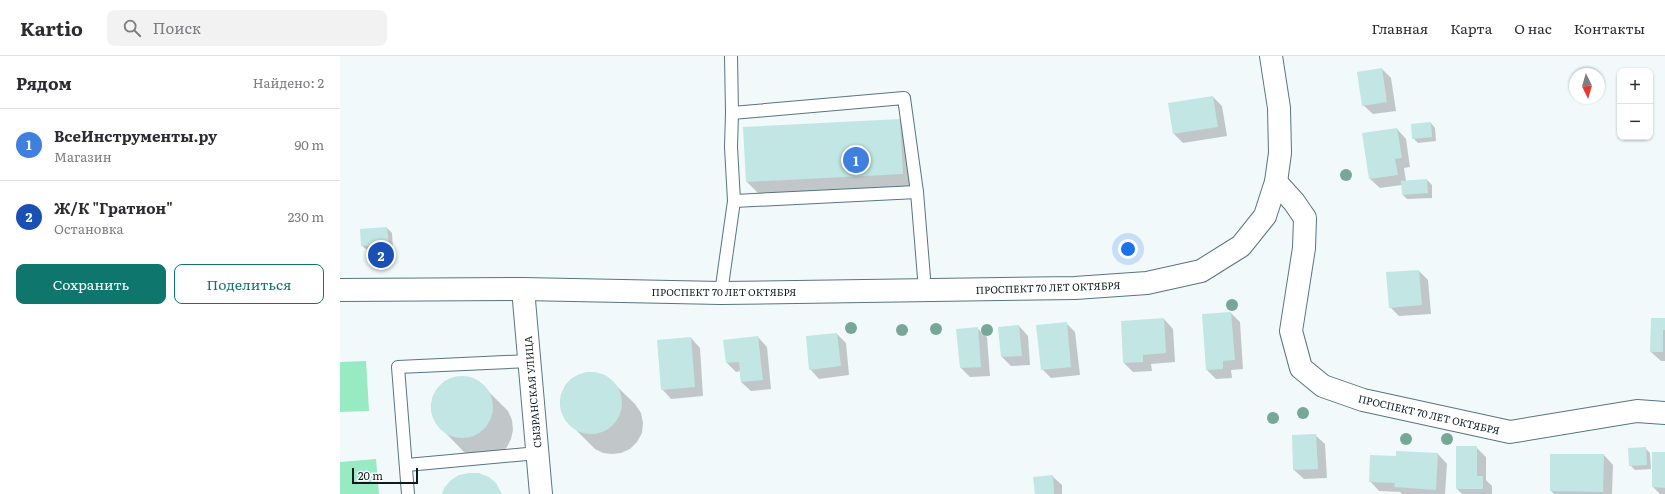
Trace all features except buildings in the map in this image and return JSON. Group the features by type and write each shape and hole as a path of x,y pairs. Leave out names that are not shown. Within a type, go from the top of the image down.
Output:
{"street":[{"path":"1271,56 1279,108 1280,153 1276,182"},
{"name":"ПРОСПЕКТ 70 ЛЕТ ОКТЯБРЯ","path":"340,290 523,289 721,293 1091,287 1147,283 1201,271 1241,246 1265,216 1276,182"},
{"name":"ПРОСПЕКТ 70 ЛЕТ ОКТЯБРЯ","path":"1276,182 1294,202 1305,218 1304,248 1292,331 1301,368 1323,386 1363,400 1510,432 1637,411 1665,413"},
{"name":"СЫЗРАНСКАЯ УЛИЦА","path":"523,289 541,494"}],"lane":[{"path":"721,293 734,201 731,147 731,56 735,56"},
{"path":"732,113 904,98 917,192 925,290"},
{"path":"734,201 917,192"},
{"path":"408,494 398,367 529,361"},
{"path":"406,465 538,453"}],"green space":[{"path":"366,361 369,411 340,412 340,362"},
{"path":"376,459 379,494 340,494 340,462"}],"place":[{"name":"ВсеИнструменты.ру","path":"856,160"},
{"name":"Ж/К \"Гратион\"","path":"381,255"}]}
